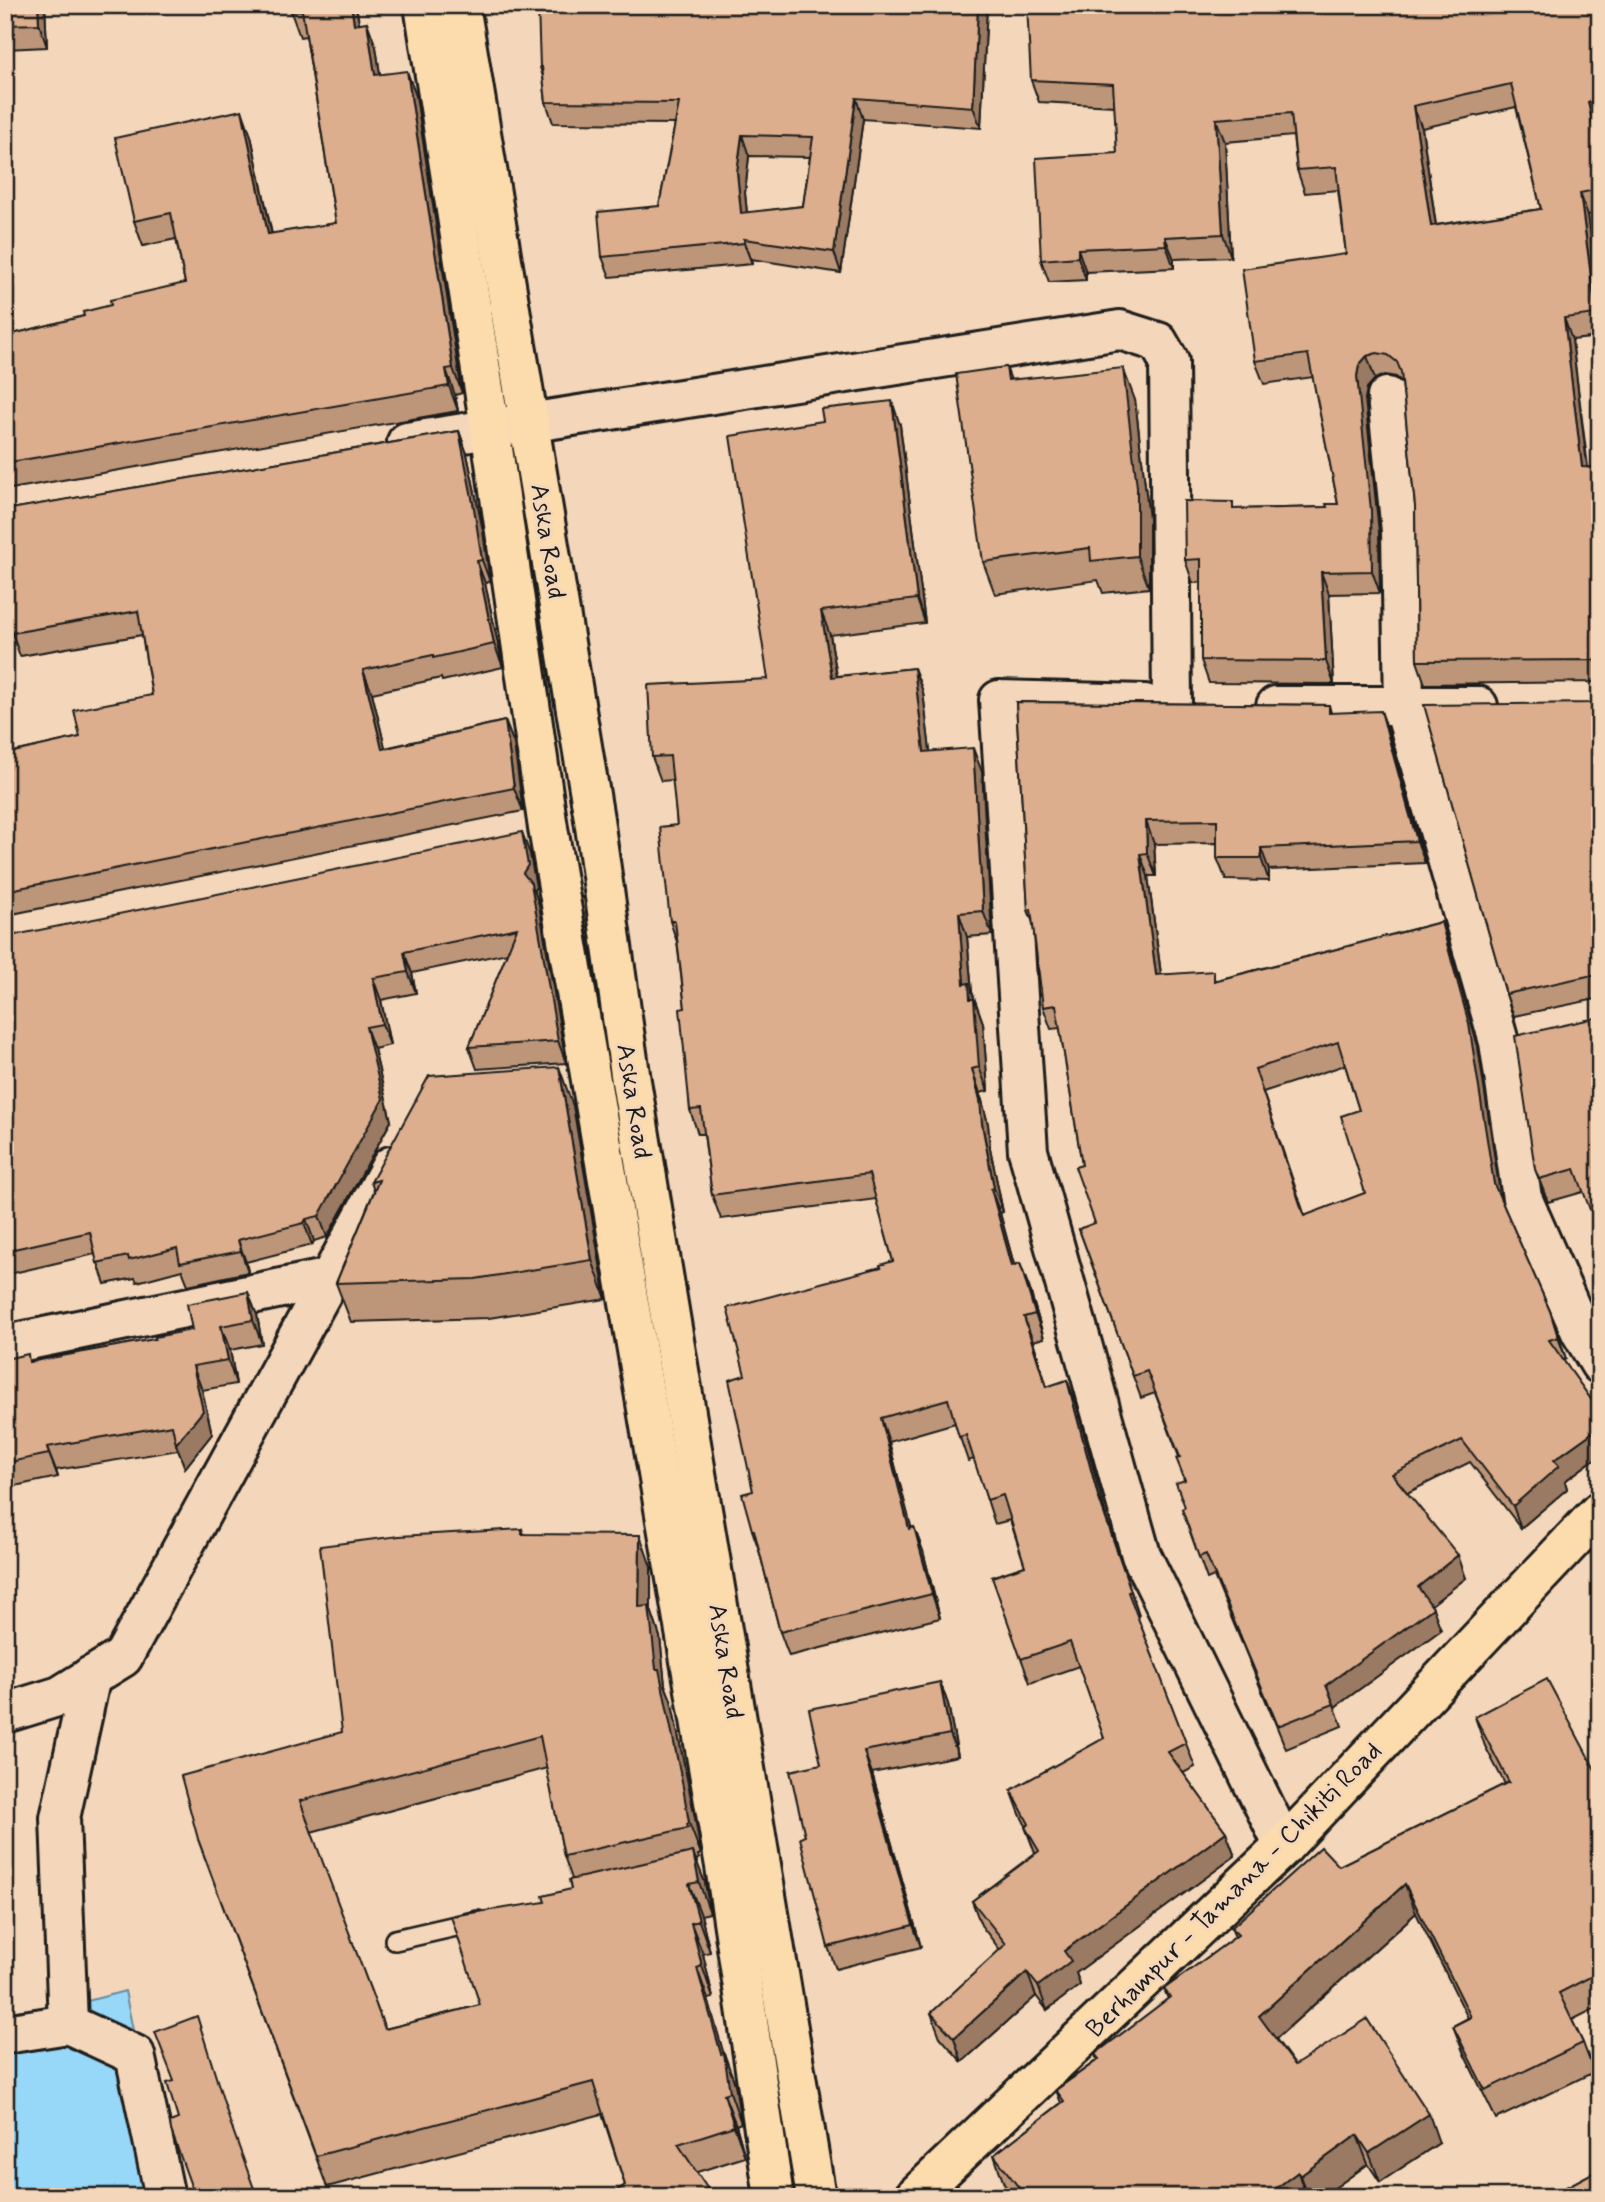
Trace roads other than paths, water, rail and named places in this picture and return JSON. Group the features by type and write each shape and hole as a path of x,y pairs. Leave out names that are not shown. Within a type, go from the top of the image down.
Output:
{"main road":[{"path":"425,5 490,428 535,831 592,1083 774,2197"},
{"name":"Aska Road","path":"460,5 594,819 631,1081 816,2197"},
{"name":"Berhampur - Tamana - Chikiti Road","path":"914,2197 1284,1846 1600,1511"}],"street":[{"path":"369,449 1120,330 1158,342 1169,361 1172,705"},
{"path":"1387,397 1401,530 1404,707 1499,1042 1522,1198 1581,1332 1600,1364"},
{"path":"1284,1846 1141,1555 1028,1151 999,700 1227,706 1516,705"},
{"path":"1499,1042 1537,1034"},
{"path":"552,1086 592,1083"},
{"path":"5,1713 60,1696 123,1657 410,1131"},
{"path":"5,1345 330,1278"},
{"path":"68,2024 60,1818 91,1676"},
{"path":"5,2034 68,2024 135,2055 165,2197"}],"lane":[{"path":"396,1940 501,1916"}],"water":[{"path":"125,1991 167,2197 5,2197 5,2023"}]}
